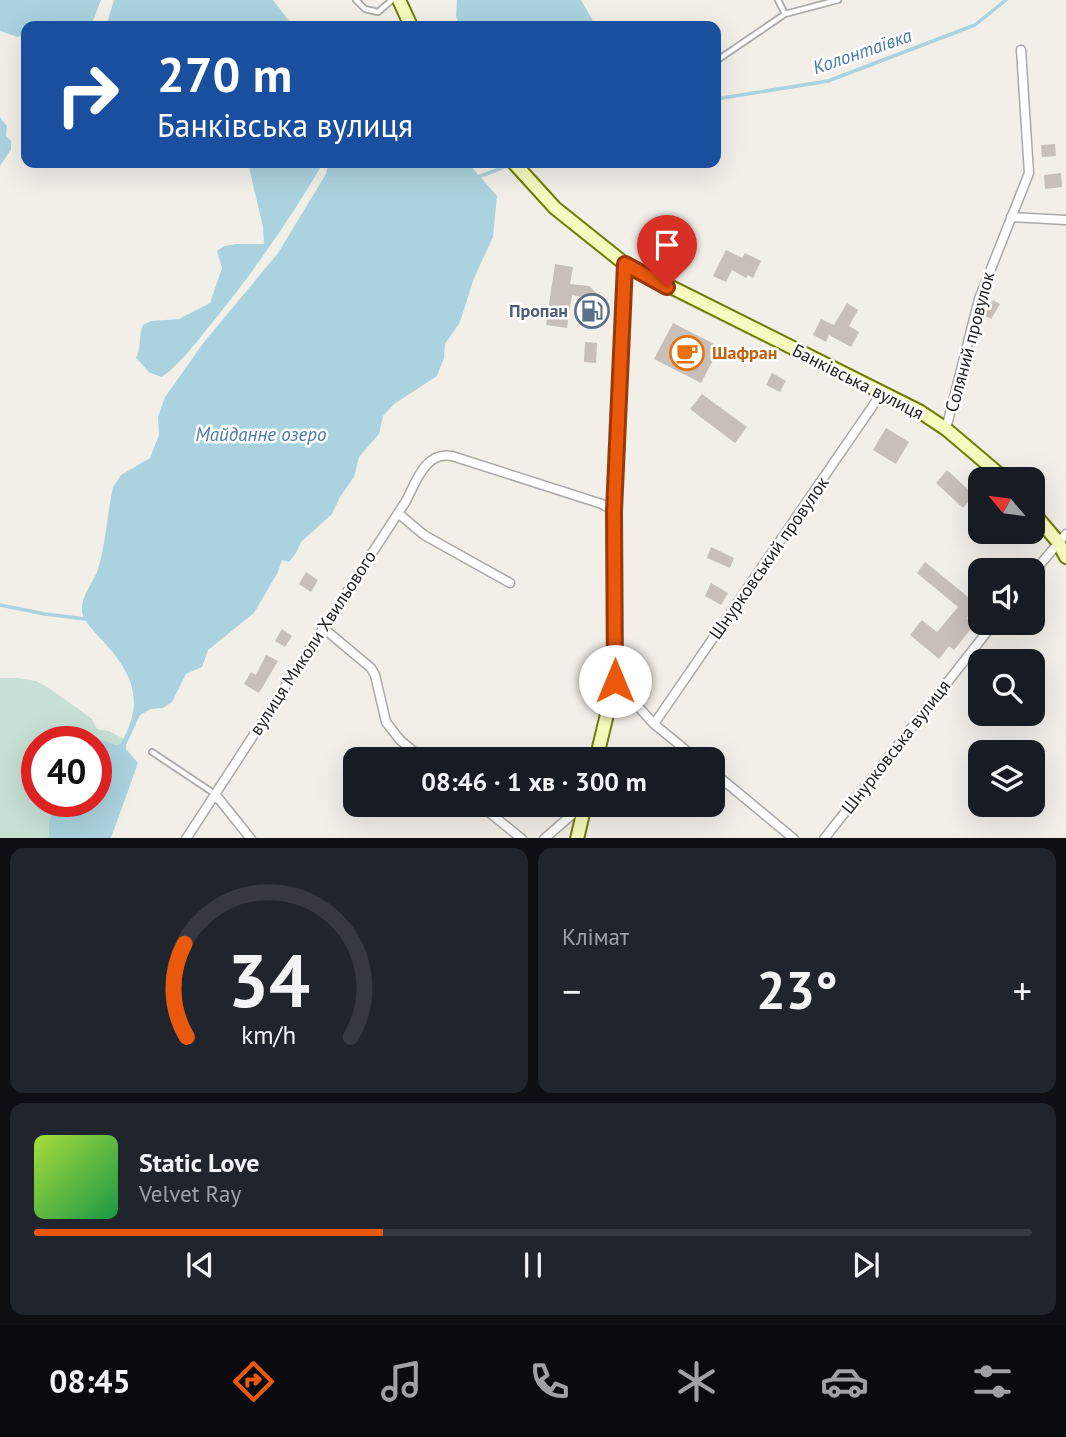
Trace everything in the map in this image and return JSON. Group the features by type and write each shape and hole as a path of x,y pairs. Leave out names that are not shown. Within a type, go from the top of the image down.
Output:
{"main road":[{"path":"399,0 409,21"},
{"name":"Банківська вулиця","path":"519,168 555,208 625,264 883,391 946,429 991,467"},
{"path":"599,747 615,681 614,511 625,264"},
{"path":"1045,523 1063,540 1066,557"},
{"path":"577,838 581,817"}],"street":[{"name":"Соляний провулок","path":"946,429 971,326 991,266 1029,173 1021,50"},
{"path":"1011,216 1066,219"},
{"name":"Шнурковський провулок","path":"654,724 883,391"},
{"name":"вулиця Миколи Хвильового","path":"186,838 398,513 424,466 443,454 602,504 614,511"},
{"path":"398,513 424,535 510,583"},
{"path":"1045,560 1063,540"},
{"path":"322,627 371,668 386,722 408,747"},
{"name":"Шнурковська вулиця","path":"824,838 985,635"},
{"path":"615,681 654,724 682,747"},
{"path":"725,782 794,838"},
{"path":"215,794 251,838"},
{"path":"495,817 522,838"},
{"path":"544,838 569,817"}],"lane":[{"path":"356,0 365,9 378,12 391,0"},
{"path":"778,0 785,14"},
{"path":"721,58 785,14 838,0"},
{"path":"152,752 215,794"}],"green space":[{"path":"0,678 36,681 92,719 96,726 21,726 21,817 51,817 49,837 0,838"},
{"path":"112,733 124,739 117,745 112,743"}],"water":[{"path":"0,0 101,0 93,21 21,21 21,36 18,37 0,31"},
{"path":"114,0 273,0 289,21 108,21"},
{"path":"457,0 581,0 593,21 458,21"},
{"path":"0,117 7,126 6,136 11,141 11,149 0,166"},
{"path":"249,168 320,168 259,261 191,349 162,377 150,373 136,358 143,325 151,321 179,319 210,303 222,268 217,251 224,246 236,244 264,244 263,227"},
{"name":"Майданне озеро","path":"327,168 472,168 497,196 493,237 474,278 460,322 445,344 444,358 437,376 394,404 383,416 379,434 359,457 354,477 332,514 301,542 289,562 282,560 254,613 208,650 202,667 186,674 172,702 163,708 151,709 140,715 126,745 126,749 138,763 111,838 45,838 49,837 51,817 112,817 112,743 121,743 133,713 132,687 127,675 87,623 82,612 85,596 100,562 113,487 121,475 150,458 159,435 158,417 165,397 204,342 278,253"}],"building":[{"path":"1055,144 1056,156 1042,157 1041,145"},
{"path":"1061,173 1062,187 1045,189 1044,175"},
{"path":"726,250 742,258 745,253 761,261 753,278 748,275 746,278 732,270 726,282 713,276"},
{"path":"555,264 573,267 570,284 589,286 604,300 598,306 588,298 572,295 567,328 546,325"},
{"path":"993,300 1000,304 991,319 983,315"},
{"path":"847,303 858,310 849,326 859,332 851,347 829,335 826,342 813,335 821,319 834,325"},
{"name":"Шафран","path":"673,323 720,347 701,383 654,359"},
{"path":"585,342 597,343 596,363 584,362"},
{"path":"772,373 786,381 780,392 766,385"},
{"path":"702,394 747,427 735,443 690,409"},
{"path":"886,428 909,442 896,464 873,450"},
{"path":"947,470 968,489 968,502 963,508 936,483"},
{"path":"711,547 734,558 730,568 707,558"},
{"path":"925,562 968,597 968,633 954,650 949,646 939,659 910,635 922,620 937,632 958,607 917,573"},
{"path":"306,572 318,580 311,592 299,584"},
{"path":"711,583 728,593 721,605 705,596"},
{"path":"282,629 292,636 285,647 275,641"},
{"path":"266,655 278,661 259,693 244,684 251,672 256,675"}],"waterway":[{"name":"Колонтаївка","path":"721,98 828,81 975,25 1006,0"},
{"name":"Колонтаївка","path":"478,177 502,168"},
{"path":"0,605 85,619"}],"place":[{"name":"Пропан","path":"592,311"},
{"name":"Шафран","path":"687,353"}],"route":[{"path":"615,681 614,511 625,264 667,287"}]}
